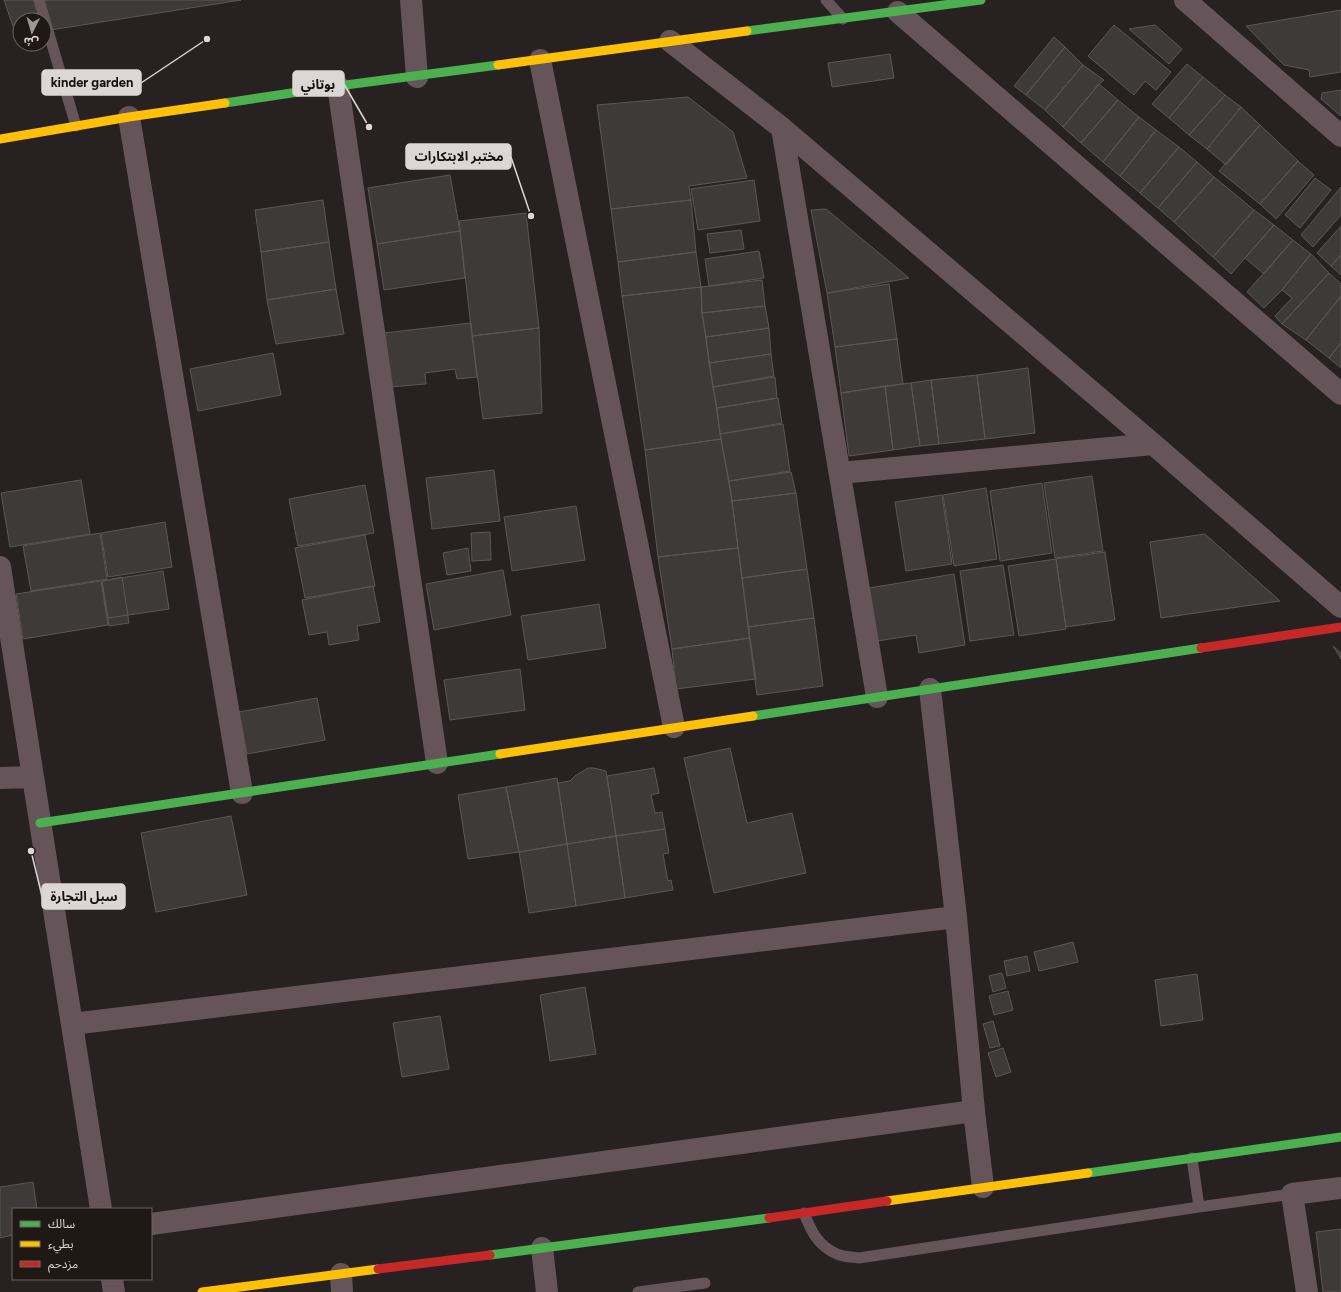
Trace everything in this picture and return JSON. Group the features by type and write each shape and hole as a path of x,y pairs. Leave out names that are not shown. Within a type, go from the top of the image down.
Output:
{"street":[{"path":"411,0 417,77"},
{"path":"0,140 129,116 338,86 417,77 670,41 981,0"},
{"path":"1185,0 1341,136"},
{"path":"898,12 1341,394"},
{"path":"670,41 782,128 1153,444 1341,607"},
{"path":"540,60 674,728"},
{"path":"338,86 437,763"},
{"path":"129,116 242,793"},
{"path":"782,128 877,697"},
{"path":"840,473 1153,444"},
{"path":"0,567 101,1208"},
{"path":"40,823 1341,627"},
{"path":"930,689 956,917 974,1111 983,1187"},
{"path":"0,778 33,777"},
{"path":"72,1024 956,917"},
{"path":"152,1224 974,1111"},
{"path":"202,1292 341,1283 542,1248 804,1213 1341,1137"},
{"path":"1307,1292 1292,1194 1341,1188"},
{"path":"542,1248 547,1292"},
{"path":"112,1280 114,1292"}],"lane":[{"path":"39,0 76,126"},
{"path":"826,0 843,19"},
{"path":"1192,1158 1199,1207"},
{"path":"804,1213 811,1231 822,1246 838,1255 859,1258 1292,1194"},
{"path":"638,1292 705,1283"}],"building":[{"path":"4,0 241,0 52,30 52,12 12,12 12,23"},
{"path":"1341,10 1341,72 1310,77 1309,70 1284,65 1246,26"},
{"path":"1114,25 1171,72 1156,90 1145,81 1134,95 1088,56"},
{"path":"1155,25 1182,49 1169,64 1129,29"},
{"path":"1054,37 1065,47 1026,95 1014,86"},
{"path":"1065,47 1083,65 1045,110 1026,95"},
{"path":"890,54 894,78 832,87 828,63"},
{"path":"1187,64 1203,77 1169,118 1152,104"},
{"path":"1083,65 1104,80 1063,127 1045,110"},
{"path":"1203,77 1225,95 1189,135 1169,118"},
{"path":"1099,84 1118,100 1081,143 1063,127"},
{"path":"1341,90 1341,116 1321,99 1322,93"},
{"path":"1225,95 1241,107 1207,149 1189,135"},
{"path":"688,97 733,132 747,178 689,186 691,200 611,209 597,105"},
{"path":"1118,100 1139,117 1103,162 1081,143"},
{"path":"1241,107 1260,125 1226,165 1207,149"},
{"path":"1139,117 1156,130 1120,176 1103,162"},
{"path":"1260,125 1298,161 1260,204 1219,171"},
{"path":"1156,130 1179,147 1140,193 1120,176"},
{"path":"1179,147 1197,162 1158,208 1140,193"},
{"path":"1298,161 1314,175 1276,219 1260,204"},
{"path":"1197,162 1214,177 1174,222 1158,208"},
{"path":"450,175 460,231 377,244 368,188"},
{"path":"1214,177 1254,210 1213,257 1174,222"},
{"path":"1315,178 1331,190 1300,228 1285,215"},
{"path":"754,180 760,221 698,230 691,189"},
{"path":"1341,187 1341,215 1313,247 1301,235"},
{"path":"323,200 329,242 261,252 255,210"},
{"path":"691,200 696,252 618,262 611,209"},
{"path":"826,209 909,278 827,293 811,210"},
{"path":"1254,210 1274,225 1231,274 1213,257"},
{"path":"526,213 539,328 472,336 459,221"},
{"path":"1274,225 1293,240 1264,274 1245,258"},
{"path":"1341,226 1341,255 1331,266 1317,253"},
{"path":"741,230 744,249 710,253 707,234"},
{"path":"460,231 465,278 384,290 377,244"},
{"path":"1293,240 1311,254 1282,290 1264,308 1247,292"},
{"path":"329,242 336,289 267,300 261,252"},
{"path":"759,251 764,278 709,286 705,259"},
{"path":"696,252 701,287 622,296 618,262"},
{"path":"1311,254 1329,273 1282,324 1275,316 1292,298 1282,290"},
{"path":"1341,255 1341,275 1331,266"},
{"path":"1329,273 1341,284 1341,296 1306,340 1282,324"},
{"path":"762,280 765,306 702,313 701,287"},
{"path":"889,284 897,339 835,347 827,293"},
{"path":"701,287 702,313 721,439 645,450 622,296"},
{"path":"336,289 344,334 276,344 267,300"},
{"path":"1341,296 1341,343 1329,358 1306,340"},
{"path":"765,306 769,328 706,337 702,313"},
{"path":"471,323 477,377 457,379 455,369 425,373 426,384 390,387 384,333"},
{"path":"539,328 542,413 483,419 472,336"},
{"path":"769,328 771,354 709,363 706,337"},
{"path":"897,339 903,384 841,393 835,347"},
{"path":"1341,343 1341,368 1329,358"},
{"path":"273,353 281,395 198,411 190,369"},
{"path":"771,354 774,376 713,387 709,363"},
{"path":"1028,368 1035,433 985,439 977,375"},
{"path":"977,375 985,439 939,444 931,380"},
{"path":"775,377 777,398 717,408 713,387"},
{"path":"931,380 939,444 920,446 911,383"},
{"path":"911,383 920,446 893,450 885,386"},
{"path":"885,386 893,450 849,456 841,393"},
{"path":"778,398 782,423 720,434 717,408"},
{"path":"783,424 790,471 729,481 720,434"},
{"path":"721,439 732,501 738,548 658,557 645,450"},
{"path":"494,470 500,521 432,529 426,478"},
{"path":"791,472 796,493 732,501 729,481"},
{"path":"1092,476 1103,551 1055,558 1044,483"},
{"path":"81,480 90,534 10,547 1,493"},
{"path":"1042,483 1052,553 1000,561 990,491"},
{"path":"365,485 374,533 298,546 289,499"},
{"path":"986,488 997,559 954,566 943,495"},
{"path":"796,493 807,569 742,578 732,501"},
{"path":"942,495 952,564 906,571 895,502"},
{"path":"576,506 585,560 512,571 504,517"},
{"path":"165,522 172,567 108,577 101,533"},
{"path":"490,532 491,560 472,561 471,533"},
{"path":"100,533 107,579 31,591 23,546"},
{"path":"1205,534 1280,601 1161,618 1150,542"},
{"path":"365,535 375,586 305,598 295,548"},
{"path":"468,548 471,571 447,575 443,553"},
{"path":"738,548 750,638 672,649 658,557"},
{"path":"1105,552 1115,620 1066,627 1056,559"},
{"path":"1056,559 1066,629 1019,636 1008,566"},
{"path":"1003,565 1014,635 970,641 960,571"},
{"path":"807,569 814,618 748,627 742,578"},
{"path":"503,570 511,615 434,630 426,584"},
{"path":"163,571 169,609 108,618 102,581"},
{"path":"954,574 965,645 919,653 916,635 871,642 863,589"},
{"path":"122,577 129,623 109,626 102,581"},
{"path":"101,581 108,625 23,639 16,594"},
{"path":"373,586 380,622 357,626 359,640 329,645 327,632 309,635 302,600"},
{"path":"599,604 606,648 528,660 521,616"},
{"path":"814,618 823,686 757,695 748,627"},
{"path":"750,638 756,679 676,689 672,649"},
{"path":"1333,646 1341,653 1341,659"},
{"path":"520,669 525,710 450,720 444,680"},
{"path":"317,698 325,740 247,754 239,712"},
{"path":"730,748 747,823 792,813 806,873 714,893 684,758"},
{"path":"588,768 606,771 616,836 567,844 558,783 570,781"},
{"path":"654,768 659,793 651,795 655,813 662,812 665,829 616,836 607,776"},
{"path":"557,778 567,844 519,852 506,787"},
{"path":"506,787 519,852 468,859 458,795"},
{"path":"231,816 247,895 156,912 141,833"},
{"path":"665,829 669,853 663,854 668,881 671,880 673,890 625,898 616,836"},
{"path":"616,836 625,898 576,906 567,844"},
{"path":"567,844 576,906 529,913 519,852"},
{"path":"1073,942 1078,962 1039,971 1034,952"},
{"path":"1027,956 1030,971 1007,976 1004,961"},
{"path":"1002,973 1006,988 993,992 989,976"},
{"path":"1197,974 1203,1020 1161,1026 1155,980"},
{"path":"585,987 596,1054 550,1061 540,995"},
{"path":"1008,991 1013,1010 994,1015 989,996"},
{"path":"440,1016 449,1069 402,1077 393,1023"},
{"path":"993,1021 1000,1046 990,1048 983,1024"},
{"path":"1003,1048 1011,1072 996,1077 988,1053"},
{"path":"33,1182 37,1208 12,1208 12,1235 0,1238 0,1187"},
{"path":"1341,1229 1341,1292 1323,1292 1316,1232"}],"traffic: fast":[{"path":"747,31 981,0"},
{"path":"225,103 338,86 498,65"},
{"path":"753,716 1201,648"},
{"path":"40,823 500,754"},
{"path":"1088,1173 1341,1137"},
{"path":"490,1255 769,1218"}],"traffic: slow":[{"path":"498,65 747,31"},
{"path":"0,139 129,117 225,103"},
{"path":"500,754 753,716"},
{"path":"887,1201 1088,1173"},
{"path":"202,1292 378,1269"}],"traffic: jam":[{"path":"1201,648 1341,627"},
{"path":"769,1218 887,1201"},
{"path":"378,1269 490,1255"}],"place":[{"name":"kinder garden","path":"207,39"},
{"name":"بوتاني","path":"369,127"},
{"name":"مختبر الابتكارات","path":"531,216"},
{"name":"سبل التجارة","path":"31,851"}]}
